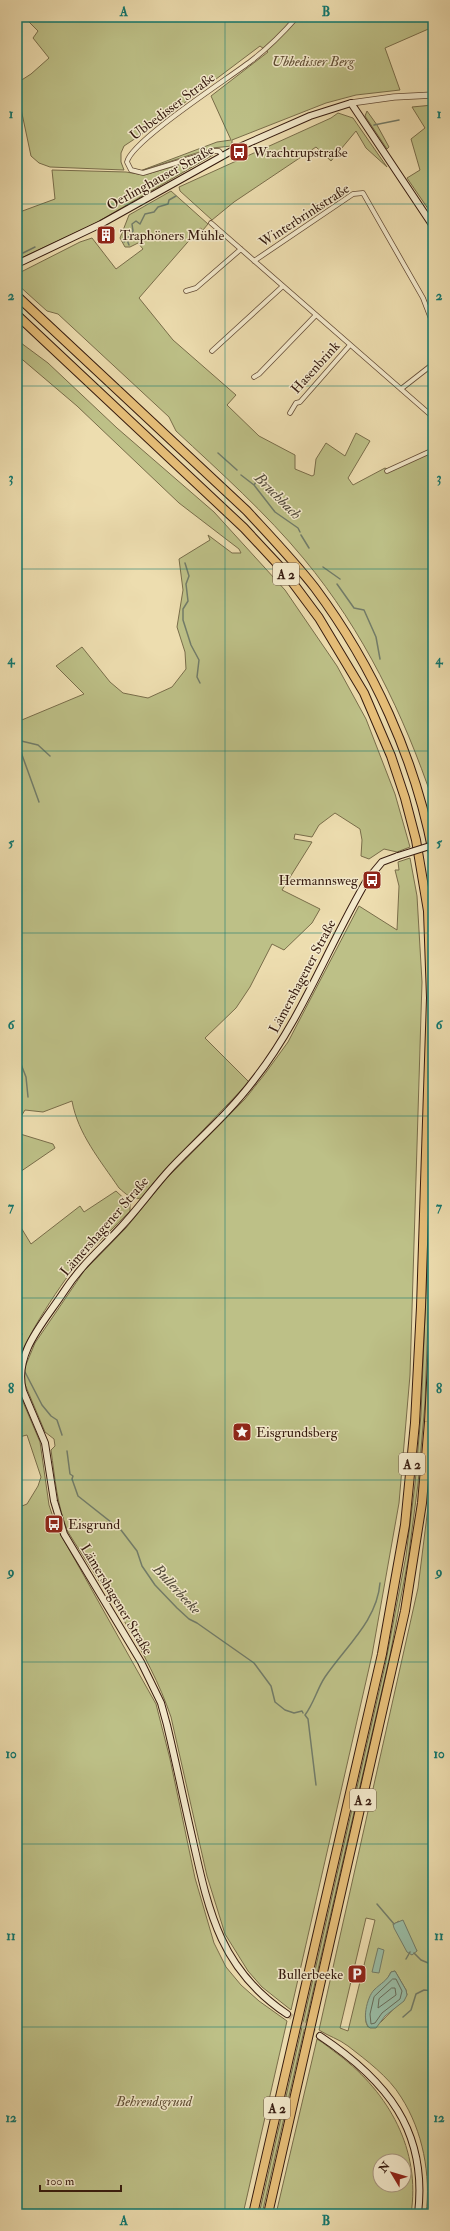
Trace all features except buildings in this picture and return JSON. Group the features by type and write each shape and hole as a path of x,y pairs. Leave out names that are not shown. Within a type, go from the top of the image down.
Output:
{"highway":[{"name":"A 2","path":"17,296 246,511 282,548 315,589 341,627 369,674 389,714 415,784 433,853"},
{"name":"A 2","path":"18,316 198,483 244,528 288,577 319,618 364,693 391,756 405,798 420,861 428,912 432,998 415,1423 409,1496 396,1583 380,1662 253,2214"},
{"name":"A 2","path":"268,2214 390,1682 410,1586 424,1481 433,1344"}],"main road":[{"name":"Oerlinghauser Straße","path":"17,264 101,224 222,155 310,116 351,103"},
{"path":"351,103 433,226"},
{"name":"Lämershagener Straße","path":"287,2014 266,1998 245,1978 230,1957 219,1937 201,1879 170,1737 161,1703 135,1652 64,1534 54,1501 45,1443 23,1392 21,1372 23,1358 31,1342 81,1267 121,1227 167,1173 236,1102 259,1073 294,1021 367,880 382,862 433,845"},
{"path":"320,2036 354,2059 375,2079 390,2098 403,2119 413,2145 419,2175 418,2214"}],"street":[{"name":"Ubbedisser Straße","path":"222,155 219,151 215,151 143,173 131,170 128,162 128,157 135,148 187,106 251,61 283,33 297,17"},
{"name":"Oerlinghauser Straße","path":"351,103 388,98 433,95"},
{"name":"Winterbrinkstraße","path":"254,261 353,194 363,193 424,298 433,324"},
{"path":"211,223 433,417"},
{"path":"186,291 196,288 241,249"},
{"path":"212,351 283,286"},
{"path":"254,377 259,374 316,315"},
{"name":"Hasenbrink","path":"290,413 294,402 300,402 350,344"},
{"path":"401,389 433,364"},
{"path":"387,471 433,450"}],"green space":[{"name":"Ubbedisser Berg","path":"24,17 433,17 433,27 385,48 400,90 356,95 326,103 232,140 232,146 212,148 140,171 217,142 231,140 211,96 268,52 260,46 151,128 124,146 121,153 121,162 124,170 50,167 39,163 31,156 17,90 17,83 31,74 49,58 33,38 38,31"},
{"path":"433,105 433,216 407,178 420,170 411,139 425,128 412,107"},
{"path":"367,111 377,125 389,147 387,149 365,116"},
{"path":"338,113 353,118 387,167 366,148 356,131 331,161 316,147 234,202 212,220 180,191 179,187 331,118"},
{"path":"213,155 94,224 17,260 17,213 55,199 52,170 126,172 144,175"},
{"path":"171,191 208,224 203,230 200,228 139,298 173,340 236,395 227,405 259,436 295,455 295,469 312,476 314,475 316,459 326,443 345,456 356,433 370,441 348,478 353,485 385,468 387,469 433,452 433,801 409,737 380,674 345,615 304,559 274,525 226,477 176,431 169,417 58,314 47,311 17,284 17,274 80,242 92,238 116,269 143,249 138,243 130,247 125,247 120,238 129,215"},
{"path":"17,340 48,363 117,428 214,512 285,590 337,666 366,719 395,794 410,847 397,852 384,849 369,859 361,856 362,840 360,829 335,813 319,825 312,837 295,834 294,839 312,842 282,890 320,909 312,923 284,950 272,944 250,987 236,1008 205,1038 249,1082 162,1173 141,1198 138,1199 129,1196 119,1188 97,1157 79,1125 72,1101 43,1112 25,1110 17,1123 17,722 84,694 56,666 82,647 110,682 123,693 148,698 172,687 186,669 185,652 177,627 183,590 179,559 210,540 208,535 232,553 241,553 239,549 179,503 77,406 17,355"},
{"path":"410,858 417,896 422,982 410,1375 399,1503 372,1655 291,2010 262,1987 248,1971 225,1934 207,1876 171,1717 151,1669 138,1645 111,1599 68,1532 61,1512 55,1481 51,1450 55,1446 54,1439 45,1432 24,1382 25,1367 35,1343 84,1271 126,1228 166,1179 245,1099 288,1042 359,906 397,930 399,886 395,870 399,870 398,862"},
{"path":"433,1114 433,1177 425,1403 418,1484 408,1560 390,1655 262,2214 259,2214 385,1666 406,1556 415,1484 421,1414"},
{"path":"17,1133 53,1144 55,1148 17,1174"},
{"path":"116,1191 130,1204 130,1211 82,1258 66,1279 26,1343 17,1367 17,1221 31,1244 80,1206 84,1212"},
{"name":"Behrendsgrund","path":"18,1390 40,1442 49,1505 56,1526 156,1704 170,1759 195,1878 214,1943 226,1967 241,1985 259,2001 287,2021 243,2214 17,2214 17,1489 22,1506 27,1504 38,1486 41,1477 27,1435 19,1437 20,1444 17,1449"},
{"path":"433,1467 433,2214 426,2214 426,2169 420,2139 409,2110 401,2097 384,2076 370,2063 345,2044 319,2030 418,1588","holes":["366,1918 375,1920 348,2031 340,2028","399,1921 417,1951 408,1947 402,1941 394,1924","395,1971 406,1990 407,1995 381,2022 368,2027 366,2012 373,1998 391,1972"]},
{"path":"317,2039 357,2070 373,2087 398,2125 408,2153 372,2153 372,2193 412,2193 412,2179 413,2190 411,2214 276,2214"}],"water":[{"path":"403,1920 417,1951 412,1955 407,1952 394,1928 393,1924"},
{"path":"378,1948 384,1950 379,1973 372,1972"},
{"path":"395,1971 406,1990 407,1995 404,2001 385,2016 376,2028 370,2028 367,2025 365,2015 371,1993 386,1980 391,1972"}],"waterway":[{"path":"374,125 399,120"},
{"path":"124,242 133,231 132,224 136,221 140,224 145,214 154,212 158,207 168,204 169,200 176,196"},
{"name":"Bruchbach","path":"127,240 129,245"},
{"path":"23,253 35,247"},
{"name":"Bruchbach","path":"218,453 237,470"},
{"name":"Bruchbach","path":"241,475 254,485 275,512 298,528 300,532"},
{"name":"Bruchbach","path":"254,485 258,479"},
{"name":"Bruchbach","path":"301,535 309,548"},
{"path":"185,563 189,576 186,584 188,601 183,609 183,620 191,645 199,660 197,677 200,683"},
{"name":"Bruchbach","path":"323,567 340,579"},
{"name":"Bruchbach","path":"337,584 354,608 364,610 376,637 380,659"},
{"path":"17,740 38,745 50,756"},
{"path":"17,741 39,802"},
{"path":"17,1054 26,1077 28,1097"},
{"name":"Bullerbeeke","path":"17,1329 22,1334 17,1342"},
{"name":"Bullerbeeke","path":"25,1372 42,1405 51,1416 57,1420 62,1435"},
{"name":"Bullerbeeke","path":"67,1451 70,1474 73,1476 72,1479 78,1496 121,1530 137,1551 142,1566 155,1585 189,1619 254,1663 271,1686 275,1702 285,1710 294,1713 302,1711 303,1713"},
{"path":"316,1785 308,1719 305,1715 325,1677 367,1622 378,1597 380,1583"},
{"name":"Bullerbeeke","path":"377,1904 394,1924"},
{"path":"406,1959 410,1952"},
{"name":"Bullerbeeke","path":"414,1953 421,1960 433,1965"},
{"path":"403,2017 411,2010 416,1994 424,1990 433,1991"}],"tunnel":[{"path":"287,2014 320,2036"}],"place":[{"name":"Wrachtrupstraße","path":"239,152"},
{"name":"Traphöners Mühle","path":"106,235"},
{"name":"Hermannsweg","path":"372,880"},
{"name":"Eisgrundsberg","path":"242,1432"},
{"name":"Eisgrund","path":"54,1524"},
{"name":"Bullerbeeke","path":"357,1974"}]}
